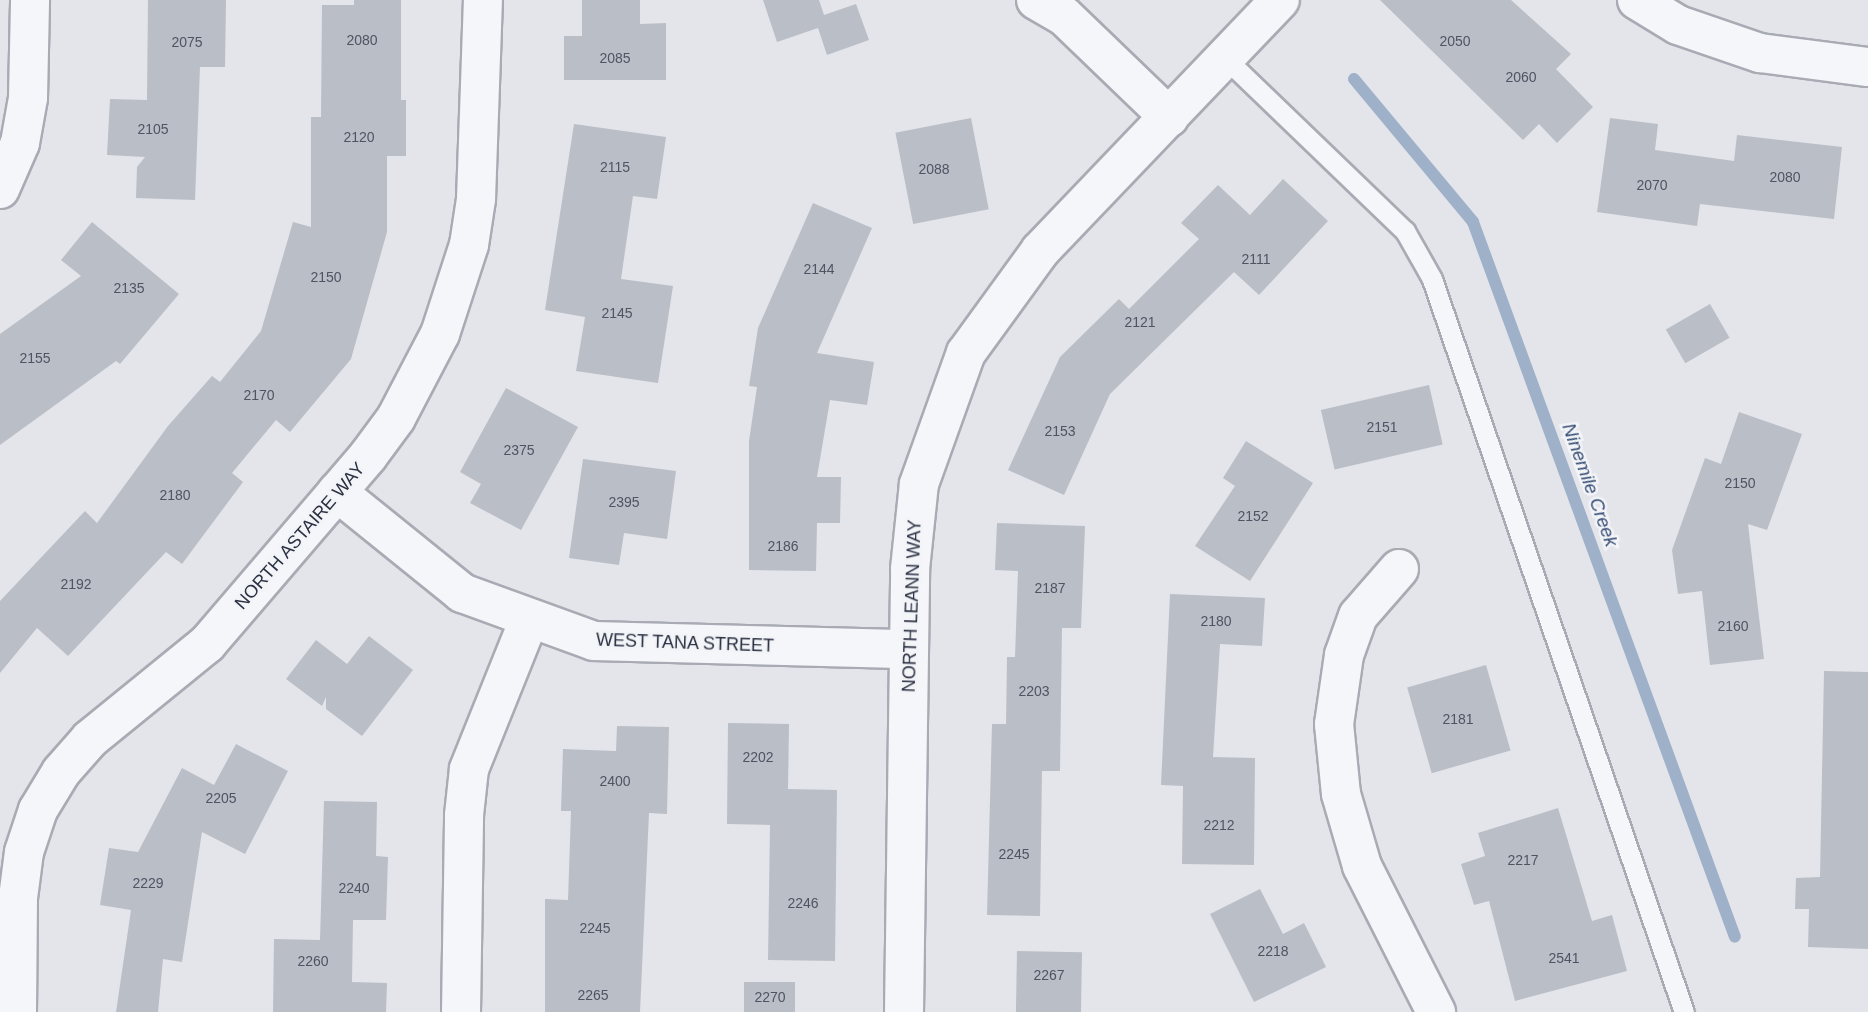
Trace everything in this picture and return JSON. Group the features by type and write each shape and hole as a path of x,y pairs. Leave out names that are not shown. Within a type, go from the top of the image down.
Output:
{"street":[{"path":"0,189 20,143 24,120 30,0"},
{"name":"NORTH ASTAIRE WAY","path":"17,1012 18,898 24,852 38,810 61,772 90,739 207,644 337,492 396,418 440,334 456,290 476,198 483,0"},
{"path":"1036,0 1064,16 1169,117"},
{"name":"NORTH LEANN WAY","path":"905,1012 910,569 919,484 966,352 1040,251 1280,0"},
{"path":"1637,0 1678,25 1760,53 1868,67"},
{"name":"WEST TANA STREET","path":"337,492 462,593 528,620 594,641 909,649"},
{"path":"1399,569 1358,616 1344,655 1334,724 1341,794 1362,866 1436,1012"},
{"path":"461,1012 464,815 469,769 528,620"}],"lane":[{"path":"1224,58 1405,231 1432,279 1684,1012"}],"building":[{"path":"148,0 226,0 225,67 200,67 195,200 136,198 137,167 145,157 107,155 110,99 147,100"},
{"path":"354,0 401,0 401,100 406,100 406,156 387,156 387,232 351,359 290,432 276,420 232,473 243,482 182,564 166,552 68,656 37,628 0,673 0,601 85,511 97,523 168,426 212,376 220,382 261,331 293,222 311,227 311,117 321,117 322,5 354,5"},
{"path":"582,0 640,0 640,24 666,23 666,80 564,80 564,36 582,36"},
{"path":"763,0 819,0 824,15 856,4 869,40 827,55 818,28 777,42"},
{"path":"1380,0 1511,0 1571,54 1556,69 1593,107 1557,143 1539,124 1523,140"},
{"path":"971,118 989,209 913,224 895,133"},
{"path":"1610,118 1658,124 1655,150 1734,161 1737,135 1842,147 1834,219 1700,204 1697,226 1597,212"},
{"path":"574,124 666,137 657,199 633,196 621,279 673,286 658,383 576,371 585,317 545,310"},
{"path":"1283,179 1328,221 1259,295 1234,272 1110,394 1064,495 1008,470 1060,357 1119,299 1129,309 1199,239 1181,223 1218,185 1250,215"},
{"path":"813,203 872,228 817,353 874,362 867,405 830,400 817,477 841,477 840,523 817,523 816,571 749,570 749,441 757,387 749,386 758,328"},
{"path":"92,222 179,294 120,364 116,361 0,445 0,334 81,276 61,260"},
{"path":"1710,304 1730,338 1685,363 1666,330"},
{"path":"1429,385 1443,444 1335,469 1321,410"},
{"path":"506,388 578,427 521,530 470,503 481,484 460,472"},
{"path":"1739,412 1802,434 1767,530 1748,524 1764,659 1710,665 1702,591 1678,594 1672,550 1705,458 1721,464"},
{"path":"1246,441 1313,483 1250,581 1195,546 1235,486 1223,478"},
{"path":"583,459 676,471 667,539 624,533 619,565 569,558"},
{"path":"997,523 1085,526 1081,628 1062,628 1060,771 1042,771 1040,916 987,915 992,724 1006,724 1007,657 1015,657 1018,571 995,570"},
{"path":"1170,594 1265,598 1262,646 1220,644 1213,757 1255,758 1254,865 1182,864 1183,786 1161,785"},
{"path":"369,636 413,670 362,736 326,709 326,697 322,706 286,679 316,640 347,664"},
{"path":"1486,665 1511,751 1432,773 1407,688"},
{"path":"1824,671 1868,672 1868,949 1808,947 1809,909 1795,909 1796,878 1820,877"},
{"path":"728,723 789,724 788,789 837,790 835,961 768,960 770,825 727,824"},
{"path":"617,726 669,727 667,814 649,813 640,1012 545,1012 545,899 568,900 571,811 561,811 563,749 616,751"},
{"path":"236,744 288,771 245,854 202,832 182,962 163,959 158,1012 116,1012 131,910 100,905 109,848 138,852 182,768 214,785"},
{"path":"324,801 377,802 376,856 388,857 386,920 353,920 352,982 387,983 386,1012 273,1012 274,939 320,940"},
{"path":"1558,808 1592,921 1612,915 1627,971 1515,1001 1489,901 1474,905 1461,864 1485,856 1478,833"},
{"path":"1260,889 1283,934 1304,923 1326,967 1254,1002 1210,914"},
{"path":"1017,951 1082,952 1081,1012 1016,1012"},
{"path":"744,982 795,982 795,1012 744,1012"}],"waterway":[{"name":"Ninemile Creek","path":"1354,79 1473,222 1735,937"}]}
